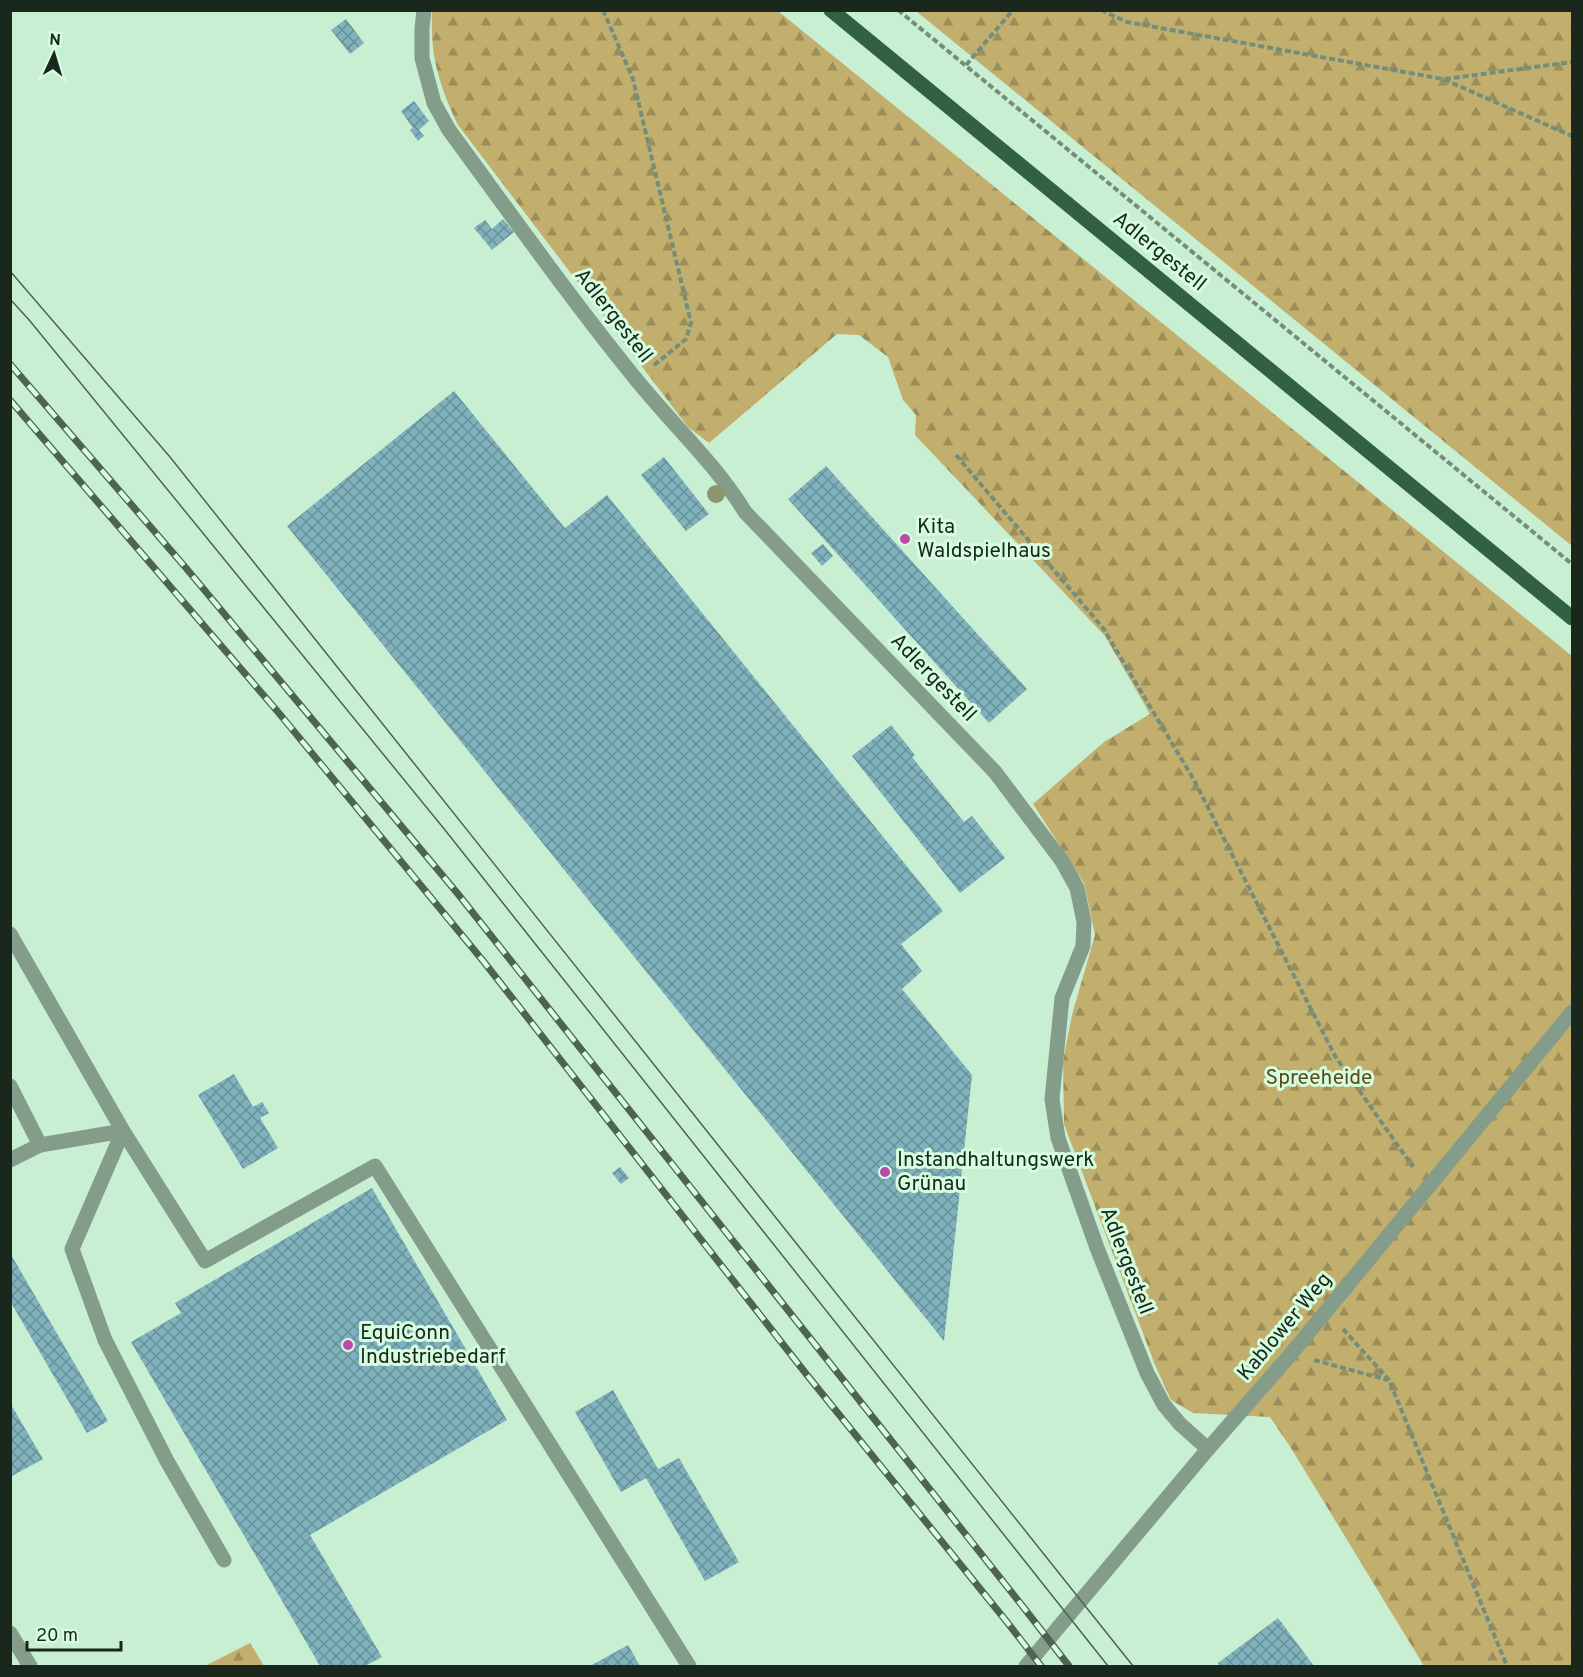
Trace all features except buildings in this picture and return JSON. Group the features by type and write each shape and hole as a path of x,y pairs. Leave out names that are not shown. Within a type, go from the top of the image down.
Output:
{"main road":[{"name":"Adlergestell","path":"831,10 1572,618"}],"street":[{"name":"Adlergestell","path":"424,10 422,58 434,103 448,130 589,320 637,381 732,491 745,512 995,772 1056,853 1077,888 1084,922 1083,946 1062,998 1052,1099 1058,1138 1097,1248 1147,1373 1164,1405 1180,1424 1208,1449"},
{"path":"10,934 123,1131 205,1261 375,1166 690,1666"},
{"name":"Kablower Weg","path":"1026,1666 1291,1354 1572,1012"},
{"path":"10,1086 39,1144"},
{"path":"10,1160 39,1144 123,1131"},
{"path":"123,1131 72,1249 105,1340 167,1461 224,1560"},
{"path":"10,1633 30,1666"}],"path":[{"path":"603,10 633,79 691,323 686,339 637,381"},
{"path":"898,10 1572,564"},
{"path":"966,65 1013,10"},
{"path":"1101,10 1127,22 1443,79 1572,136"},
{"path":"1443,79 1572,62"},
{"path":"956,455 1103,628 1194,780 1335,1056 1427,1188"},
{"path":"1326,1310 1389,1380 1507,1666"},
{"path":"1291,1354 1389,1380"}],"green space":[{"name":"Spreeheide","path":"432,11 778,11 1572,656 1572,1666 1424,1666 1270,1417 1193,1413 1171,1400 1155,1365 1064,1124 1063,1061 1072,1015 1095,935 1084,883 1033,804 1104,742 1150,714 1105,636 915,435 916,415 903,400 888,357 859,335 837,334 709,443 688,427 458,125 437,70 434,56"},
{"path":"916,11 1572,11 1572,546"},
{"path":"250,1643 264,1666 205,1666"}],"tram line":[{"path":"10,271 170,457 1133,1666"},
{"path":"10,299 445,830 1108,1666"}],"railway":[{"path":"10,364 186,568 458,894 1069,1666"},
{"path":"10,400 278,712 484,962 807,1375 1041,1666"}],"place":[{"name":"Kita Waldspielhaus","path":"905,539"},
{"name":"Instandhaltungswerk Grünau","path":"885,1172"},
{"name":"EquiConn Industriebedarf","path":"348,1345"}]}
